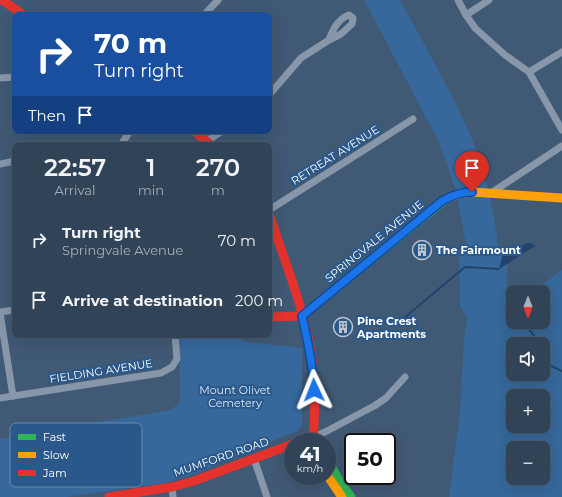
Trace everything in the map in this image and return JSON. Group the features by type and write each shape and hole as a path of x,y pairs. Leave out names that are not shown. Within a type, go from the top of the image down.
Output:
{"street":[{"path":"2,0 20,12"},
{"path":"207,12 218,0"},
{"path":"458,0 475,28 505,55 529,72 562,130"},
{"path":"466,15 489,0"},
{"path":"272,92 301,58 329,40"},
{"path":"529,72 562,52"},
{"path":"0,78 12,77"},
{"name":"RETREAT AVENUE","path":"272,208 413,119"},
{"path":"198,134 208,142"},
{"path":"210,142 219,134"},
{"path":"491,193 562,146"},
{"path":"0,164 12,162"},
{"name":"SPRINGVALE AVENUE","path":"302,316 442,201 451,196 465,192 562,198"},
{"path":"272,222 285,258 310,348 314,375 315,433"},
{"path":"12,311 0,313 13,396"},
{"path":"272,317 302,316"},
{"name":"FIELDING AVENUE","path":"0,398 161,373 172,367 177,358 175,338"},
{"path":"324,433 386,398 405,377"},
{"name":"MUMFORD ROAD","path":"109,497 172,487 194,481 284,449"},
{"path":"254,459 267,497"},
{"path":"336,475 351,497"},
{"path":"334,485 342,497"},
{"path":"172,487 173,497"}],"green space":[{"path":"364,0 400,0 441,75 471,137 483,169 491,202 499,253 507,253 506,329 550,329 550,285 542,285 562,270 562,497 449,497 460,413 464,340 467,317 460,307 459,250 466,244 456,191 439,142"},
{"name":"Mount Olivet Cemetery","path":"179,338 240,338 247,342 302,348 302,425 298,431 293,433 284,433 284,437 203,471 166,483 142,486 142,423 94,423 171,410 180,402"},
{"name":"Mount Olivet Cemetery","path":"10,437 10,487 137,487 66,497 0,497 0,439"}],"shaded area":[{"path":"528,243 535,246 499,269 503,254 511,245 518,247"}],"waterway":[{"path":"398,323 465,267 499,269"},
{"path":"529,329 535,337"},
{"path":"550,365 562,371"}],"traffic: fast":[{"path":"302,316 446,199"},
{"path":"336,475 351,497"}],"traffic: slow":[{"path":"446,199 472,192 562,198"},
{"path":"334,485 342,497"}],"traffic: jam":[{"path":"2,0 20,12"},
{"path":"198,134 207,142"},
{"path":"272,223 300,304 309,341 315,391 314,433"},
{"path":"272,317 302,316"},
{"path":"109,497 172,487 194,481 284,447"}],"place":[{"name":"The Fairmount","path":"422,250"},
{"name":"Pine Crest Apartments","path":"343,327"}],"route":[{"path":"314,390 314,375 310,348 302,316 442,201 451,196 465,192 472,192"}]}
